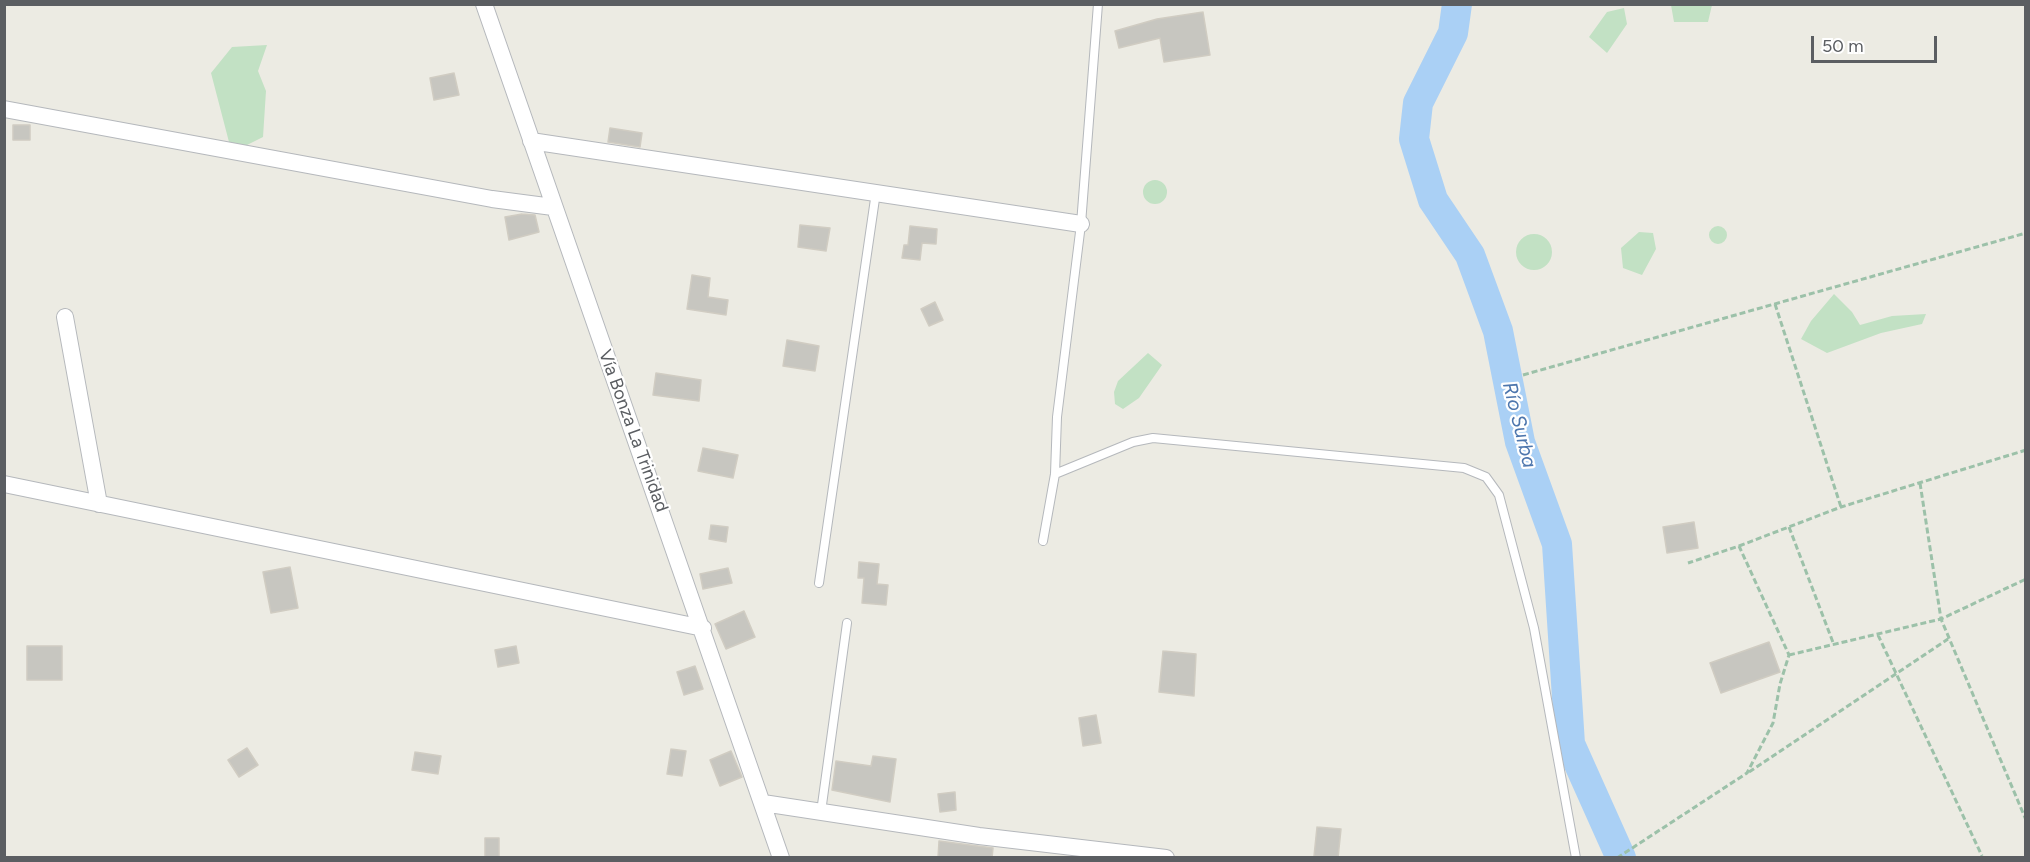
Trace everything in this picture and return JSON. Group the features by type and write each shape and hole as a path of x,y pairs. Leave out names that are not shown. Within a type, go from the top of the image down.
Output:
{"street":[{"name":"Vía Bonza La Trinidad","path":"484,4 553,207 703,628 781,858"},
{"path":"4,109 492,199 553,207"},
{"path":"531,141 876,191 1082,224"},
{"path":"65,317 99,504"},
{"path":"4,484 703,628"},
{"path":"763,803 979,836 1166,858"}],"lane":[{"path":"1043,541 1055,474 1057,417 1082,224 1098,4"},
{"path":"819,583 876,191"},
{"path":"1055,474 1132,442 1153,438 1464,468 1486,477 1499,495 1534,628 1576,858"},
{"path":"821,812 847,623"}],"path":[{"path":"1523,375 2025,234"},
{"path":"1775,304 1841,507"},
{"path":"1688,563 1841,507 2025,450"},
{"path":"1920,483 1941,620 2025,820"},
{"path":"1789,527 1834,645"},
{"path":"1739,546 1789,655 1780,684 1773,723 1747,773"},
{"path":"1789,655 1941,620 2025,579"},
{"path":"1878,635 1982,856"},
{"path":"1617,858 1948,639"}],"green space":[{"path":"1671,4 1712,5 1708,22 1674,22"},
{"path":"1624,8 1627,24 1607,53 1589,37 1607,12"},
{"path":"267,45 258,71 266,91 263,137 243,147 229,142 211,73 232,47"},
{"path":"1155,180 1160,181 1166,187 1166,197 1160,203 1155,204 1150,203 1144,197 1143,192 1144,187 1150,181"},
{"path":"1718,226 1724,229 1727,235 1724,241 1718,244 1712,241 1709,235 1712,229"},
{"path":"1639,232 1653,233 1656,249 1642,275 1623,268 1621,248"},
{"path":"1534,234 1547,239 1552,252 1547,265 1534,270 1521,265 1516,252 1521,239"},
{"path":"1834,294 1852,312 1860,325 1892,316 1926,314 1922,324 1881,333 1827,353 1801,339 1811,321"},
{"path":"1148,353 1162,365 1139,398 1123,409 1115,404 1114,392 1118,381"}],"building":[{"path":"1203,12 1210,55 1164,62 1160,38 1119,48 1115,31 1157,19"},
{"path":"454,73 459,95 434,100 430,78"},
{"path":"13,125 30,125 30,140 13,140"},
{"path":"610,128 642,133 640,147 608,142"},
{"path":"522,214 535,215 539,232 509,240 505,217"},
{"path":"800,225 830,228 826,251 798,247"},
{"path":"910,226 937,229 936,244 922,243 920,260 902,258 904,245 908,245"},
{"path":"692,275 710,278 708,297 728,300 726,315 687,309"},
{"path":"935,302 943,320 929,326 921,309"},
{"path":"787,340 819,346 815,371 783,366"},
{"path":"656,373 701,380 699,401 653,395"},
{"path":"703,448 738,455 733,478 698,471"},
{"path":"1694,522 1698,548 1667,553 1663,527"},
{"path":"711,525 728,527 726,542 709,539"},
{"path":"859,562 879,564 877,584 888,585 886,605 862,603 864,578 858,578"},
{"path":"290,567 298,608 271,613 263,572"},
{"path":"728,568 732,583 703,589 700,574"},
{"path":"744,611 755,637 726,649 715,624"},
{"path":"1769,642 1780,672 1721,693 1710,663"},
{"path":"27,646 62,646 62,680 27,680"},
{"path":"516,646 519,663 498,667 495,650"},
{"path":"1163,651 1196,654 1194,696 1159,692"},
{"path":"695,666 703,689 684,695 677,672"},
{"path":"1096,715 1101,743 1083,746 1079,718"},
{"path":"247,748 258,765 239,777 228,760"},
{"path":"671,749 686,751 682,776 667,774"},
{"path":"731,751 742,777 720,786 710,760"},
{"path":"415,752 441,756 438,774 412,770"},
{"path":"873,756 896,759 890,802 832,790 836,761 871,766"},
{"path":"955,792 956,810 940,812 938,794"},
{"path":"1317,827 1341,829 1338,858 1314,856"},
{"path":"485,838 499,838 499,858 485,858"},
{"path":"939,841 993,848 992,858 938,858"}],"waterway":[{"name":"Río Surba","path":"1457,4 1453,33 1418,103 1414,139 1433,200 1470,255 1498,331 1520,442 1557,544 1570,744 1621,858"}]}
